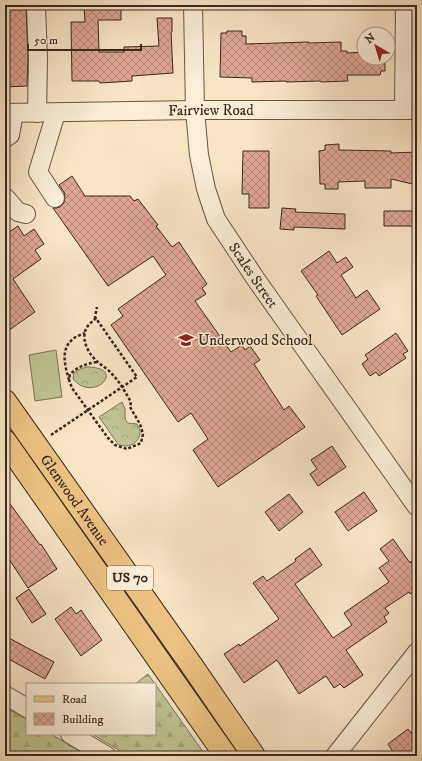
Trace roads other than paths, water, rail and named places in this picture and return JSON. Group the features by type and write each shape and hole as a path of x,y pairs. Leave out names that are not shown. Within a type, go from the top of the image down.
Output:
{"main road":[{"name":"Glenwood Avenue","path":"5,401 254,756"},
{"name":"Glenwood Avenue","path":"5,441 226,756"}],"street":[{"path":"36,5 38,59 37,113"},
{"name":"Scales Street","path":"193,5 195,110 199,155 206,189 216,219 255,278 417,507"},
{"path":"405,5 411,110"},
{"name":"Fairview Road","path":"9,113 195,110 411,110"},
{"path":"5,138 10,135 9,113"},
{"path":"55,198 38,172 56,113"},
{"path":"5,197 18,212 26,214"},
{"path":"335,756 417,652"},
{"path":"5,695 26,707"},
{"path":"72,735 106,756"}],"place":[{"name":"Underwood School","path":"186,340"}]}
